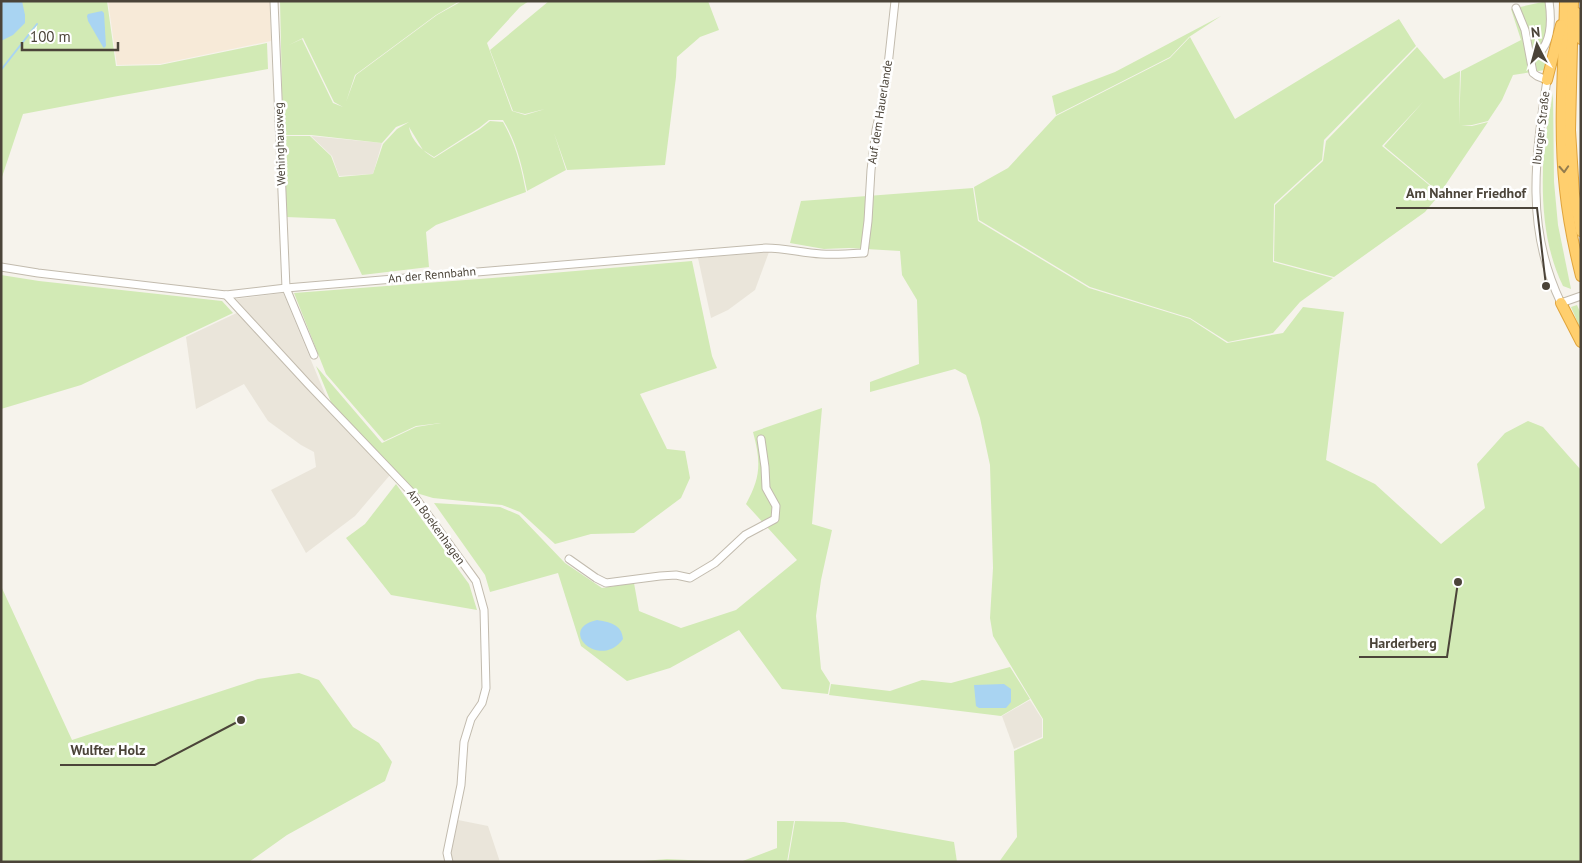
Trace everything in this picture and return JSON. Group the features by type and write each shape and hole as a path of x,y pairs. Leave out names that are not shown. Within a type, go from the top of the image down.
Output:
{"highway":[{"name":"Iburger Straße","path":"1565,1 1562,132 1565,190 1581,276"},
{"name":"Iburger Straße","path":"1574,1 1570,130 1574,194 1581,231"},
{"path":"1574,1 1581,39"},
{"path":"1547,80 1564,15"},
{"path":"1561,303 1581,342"}],"street":[{"name":"Wehinghausweg","path":"274,1 286,288"},
{"name":"Auf dem Hauerlande","path":"864,253 872,160 887,75 895,1"},
{"path":"1531,58 1539,55 1543,50 1549,35 1551,18 1548,1"},
{"name":"Iburger Straße","path":"1516,8 1525,30 1533,73 1547,80 1539,129 1535,172 1537,220 1546,266 1561,303"},
{"name":"An der Rennbahn","path":"1,267 226,295 286,288 766,248 783,248 819,254 842,255 864,253"},
{"path":"286,288 314,355"},
{"name":"Am Boekenhagen","path":"226,295 412,493 476,581 484,610 486,688 482,703 471,719 464,742 461,785 447,853 449,862"},
{"path":"1561,303 1577,298"},
{"path":"568,559 596,578 606,582 668,575 690,578 715,563 745,535 775,519 776,506 766,488 761,439"}],"shaded area":[{"path":"108,1 270,1 271,41 160,64 117,65"},
{"path":"311,136 382,143 373,174 339,176 332,156"},
{"path":"769,252 755,290 728,310 711,318 698,258"},
{"path":"283,293 335,418 390,475 355,516 306,553 271,490 316,467 314,452 268,421 244,384 196,409 186,337 245,309 236,299"},
{"path":"1030,700 1042,719 1042,737 1014,749 1002,716"},
{"path":"458,820 488,826 500,862 452,862 451,854"}],"green space":[{"path":"1,1 107,1 116,66 160,65 267,43 268,69 23,114 1,180"},
{"path":"280,1 460,1 436,15 355,75 346,102 356,75 437,15 462,1 529,1 520,7 487,43 512,111 525,115 545,109 525,114 513,111 490,50 549,1 708,1 719,30 700,37 677,57 665,165 567,170 554,133 566,170 527,191 521,164 515,146 503,120 489,120 434,157 424,150 434,158 490,121 503,122 518,156 526,192 436,225 426,232 429,267 362,275 335,219 286,217 283,136 310,136 331,156 339,177 373,174 383,144 397,129 409,122 396,127 382,143 311,135 283,135","holes":["303,38 334,102 343,107 333,103 302,39 289,45","409,127 423,150 412,137"]},
{"path":"1547,1 1545,70 1513,75 1502,100 1488,121 1472,125 1461,125 1472,126 1488,122 1440,193 1384,146 1423,102 1382,146 1440,194 1425,212 1334,277 1274,261 1275,205 1323,161 1326,141 1417,47 1444,79 1460,71 1459,125 1461,71 1521,40 1511,9"},
{"path":"1221,16 1189,37 1170,57 1056,115 1052,96 1115,72"},
{"path":"1399,19 1416,46 1324,140 1322,160 1274,204 1273,262 1333,278 1300,302 1273,333 1228,342 1190,318 1090,287 979,220 974,187 1008,168 1056,116 1170,58 1190,37 1235,119"},
{"path":"1553,93 1554,182 1558,225 1571,289 1563,286 1556,270 1544,218 1544,146"},
{"path":"973,188 978,221 1089,288 1190,319 1227,343 1283,333 1303,307 1344,312 1326,460 1375,484 1441,544 1485,508 1477,464 1505,433 1528,421 1543,427 1581,470 1581,862 999,862 1017,837 1014,751 1043,738 1043,719 993,636 990,618 993,568 990,465 980,418 966,375 955,369 870,392 870,382 919,364 917,300 902,275 900,251 849,248 824,249 790,243 801,201"},
{"path":"692,261 712,356 717,368 640,394 667,449 685,451 690,478 681,498 634,533 591,534 555,544 520,512 502,505 433,498 413,492 333,407 316,366 382,443 416,427 441,423 416,426 384,441 326,374 294,293 492,278"},
{"path":"1,275 39,281 222,301 233,313 81,385 1,409"},
{"path":"1577,305 1581,314 1581,330 1571,307"},
{"path":"822,408 812,524 832,530 821,580 816,616 821,669 830,683 828,694 782,689 739,630 670,668 627,681 581,646 558,573 490,592 485,575 434,503 500,507 519,515 565,563 602,588 634,583 639,611 681,628 736,610 797,560 746,504 755,486 758,469 753,432"},
{"path":"396,484 469,584 477,610 391,595 346,538 365,524"},
{"path":"1,586 72,740 258,679 299,673 319,680 353,727 379,743 392,762 385,781 287,835 249,862 1,862"},
{"path":"1010,667 1030,699 1001,716 829,695 831,684 890,691 922,680 951,683"},
{"path":"777,821 794,821 787,862 740,862 777,848"},
{"path":"795,821 844,822 954,842 957,862 788,862"},
{"path":"667,859 731,862 631,862"}],"water":[{"path":"1,1 22,1 25,23 13,35 1,41"},
{"path":"102,11 104,13 106,46 104,48 87,16 88,14"},
{"path":"597,620 610,623 620,630 623,639 614,648 603,651 594,649 586,645 581,638 581,631 585,625"},
{"path":"1004,684 1011,689 1011,702 1006,708 979,708 976,706 974,685"}],"waterway":[{"path":"1,70 37,24"}],"place":[{"name":"Am Nahner Friedhof","path":"1546,286"},
{"name":"Harderberg","path":"1458,582"},
{"name":"Wulfter Holz","path":"241,720"}]}
